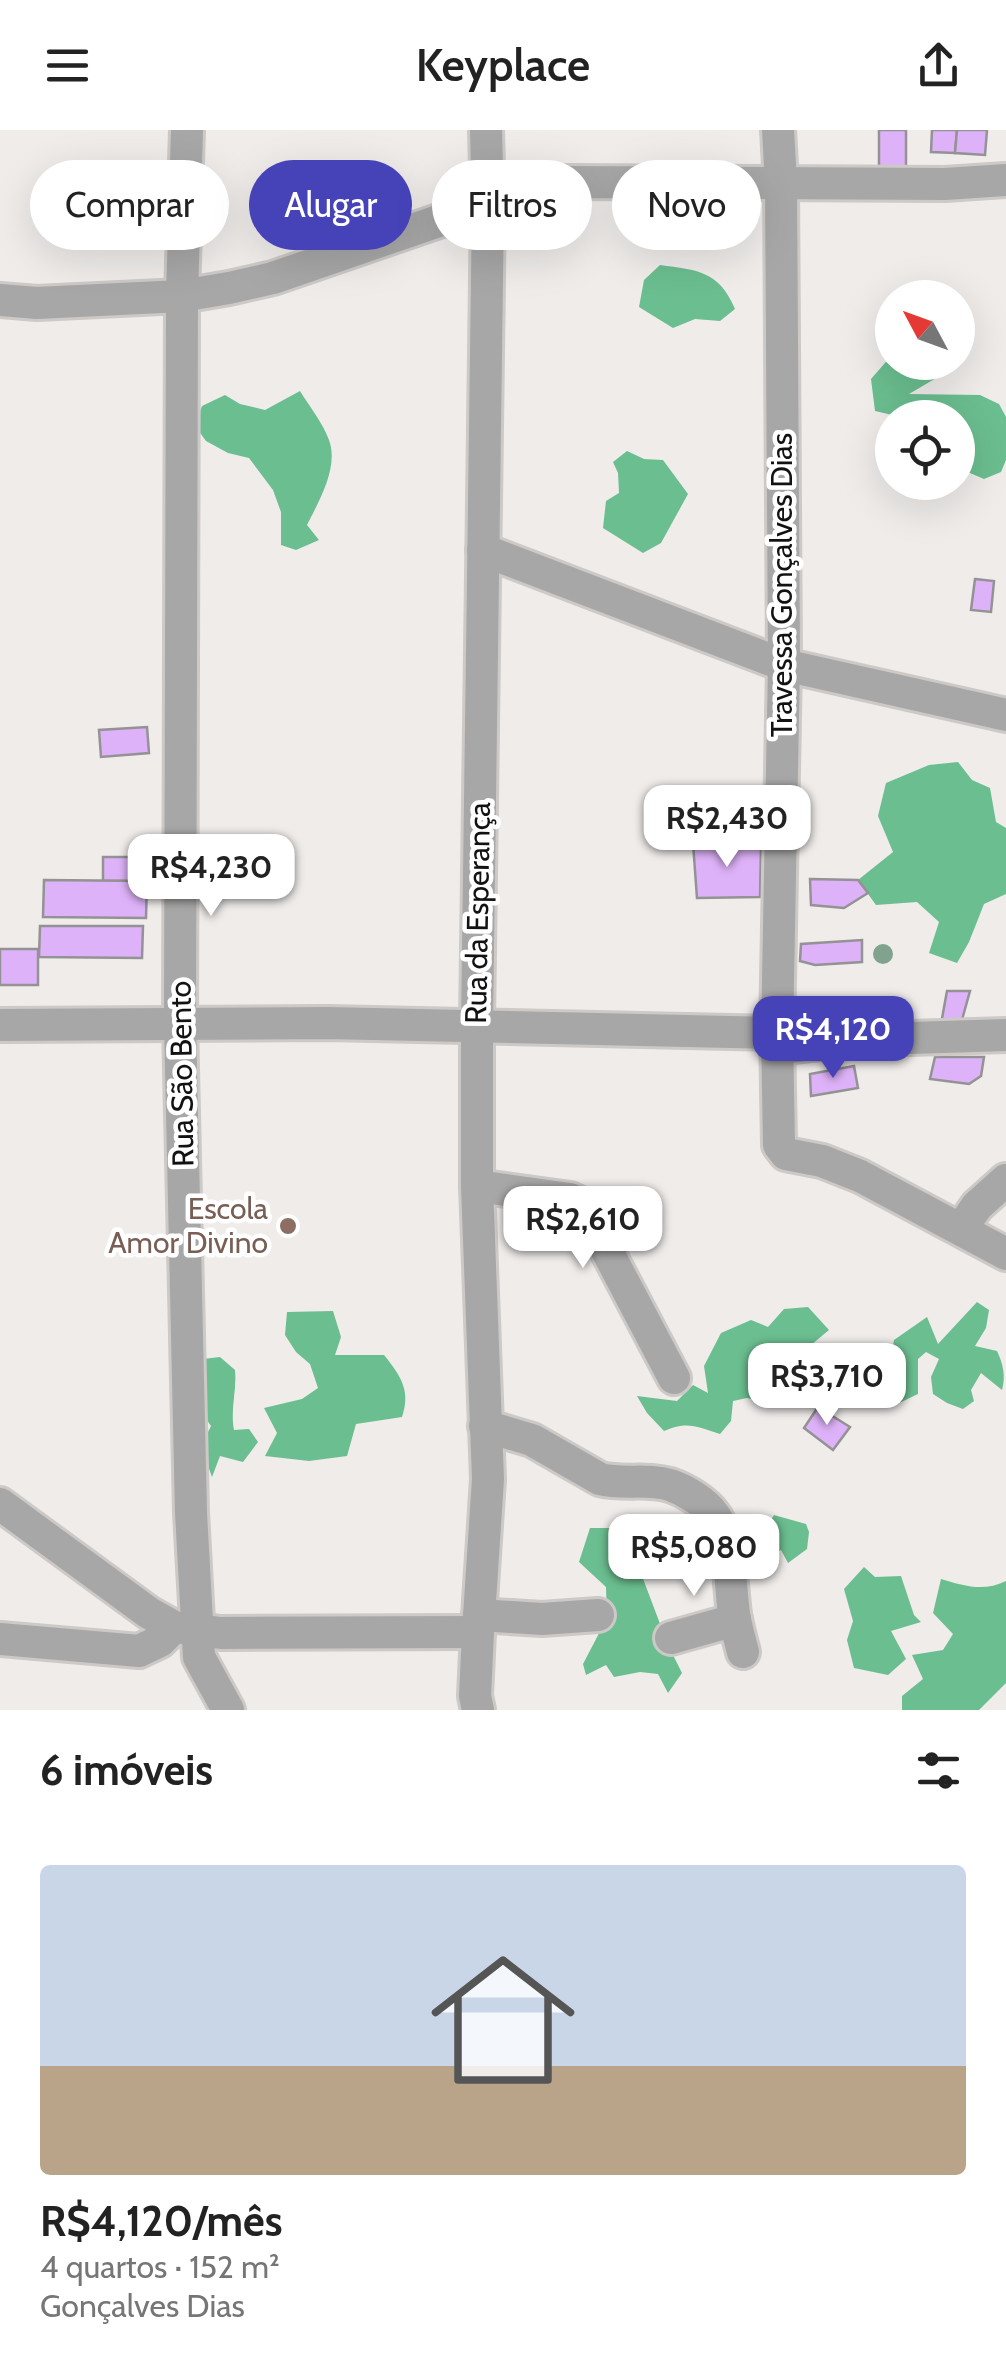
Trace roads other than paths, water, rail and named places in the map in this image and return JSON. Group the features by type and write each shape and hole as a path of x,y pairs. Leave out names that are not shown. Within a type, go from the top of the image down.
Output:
{"street":[{"name":"Rua São Bento","path":"187,130 182,296 180,1024 192,1513 185,1629 228,1710"},
{"name":"Rua da Esperança","path":"486,130 487,160"},
{"name":"Travessa Gonçalves Dias","path":"778,130 784,665 779,1146 786,1154 860,1176 1006,1254"},
{"path":"592,182 945,184 1006,180"},
{"path":"0,300 37,303 182,296 273,278 432,223"},
{"name":"Rua da Esperança","path":"477,1703 488,1479 477,1186 487,250"},
{"path":"483,550 784,665 1006,715"},
{"path":"0,1025 477,1026 778,1041 1006,1035"},
{"path":"961,1229 977,1206 1006,1180"},
{"path":"477,1186 583,1204 594,1218 674,1378"},
{"path":"485,1426 532,1440 600,1479 657,1482 699,1500 720,1526 734,1620 743,1652"},
{"path":"0,1504 149,1612 185,1629"},
{"path":"0,1640 139,1651 185,1629 478,1623 598,1615"},
{"path":"671,1638 734,1620"}],"place":[{"name":"Escola Amor Divino","path":"288,1226"}]}
